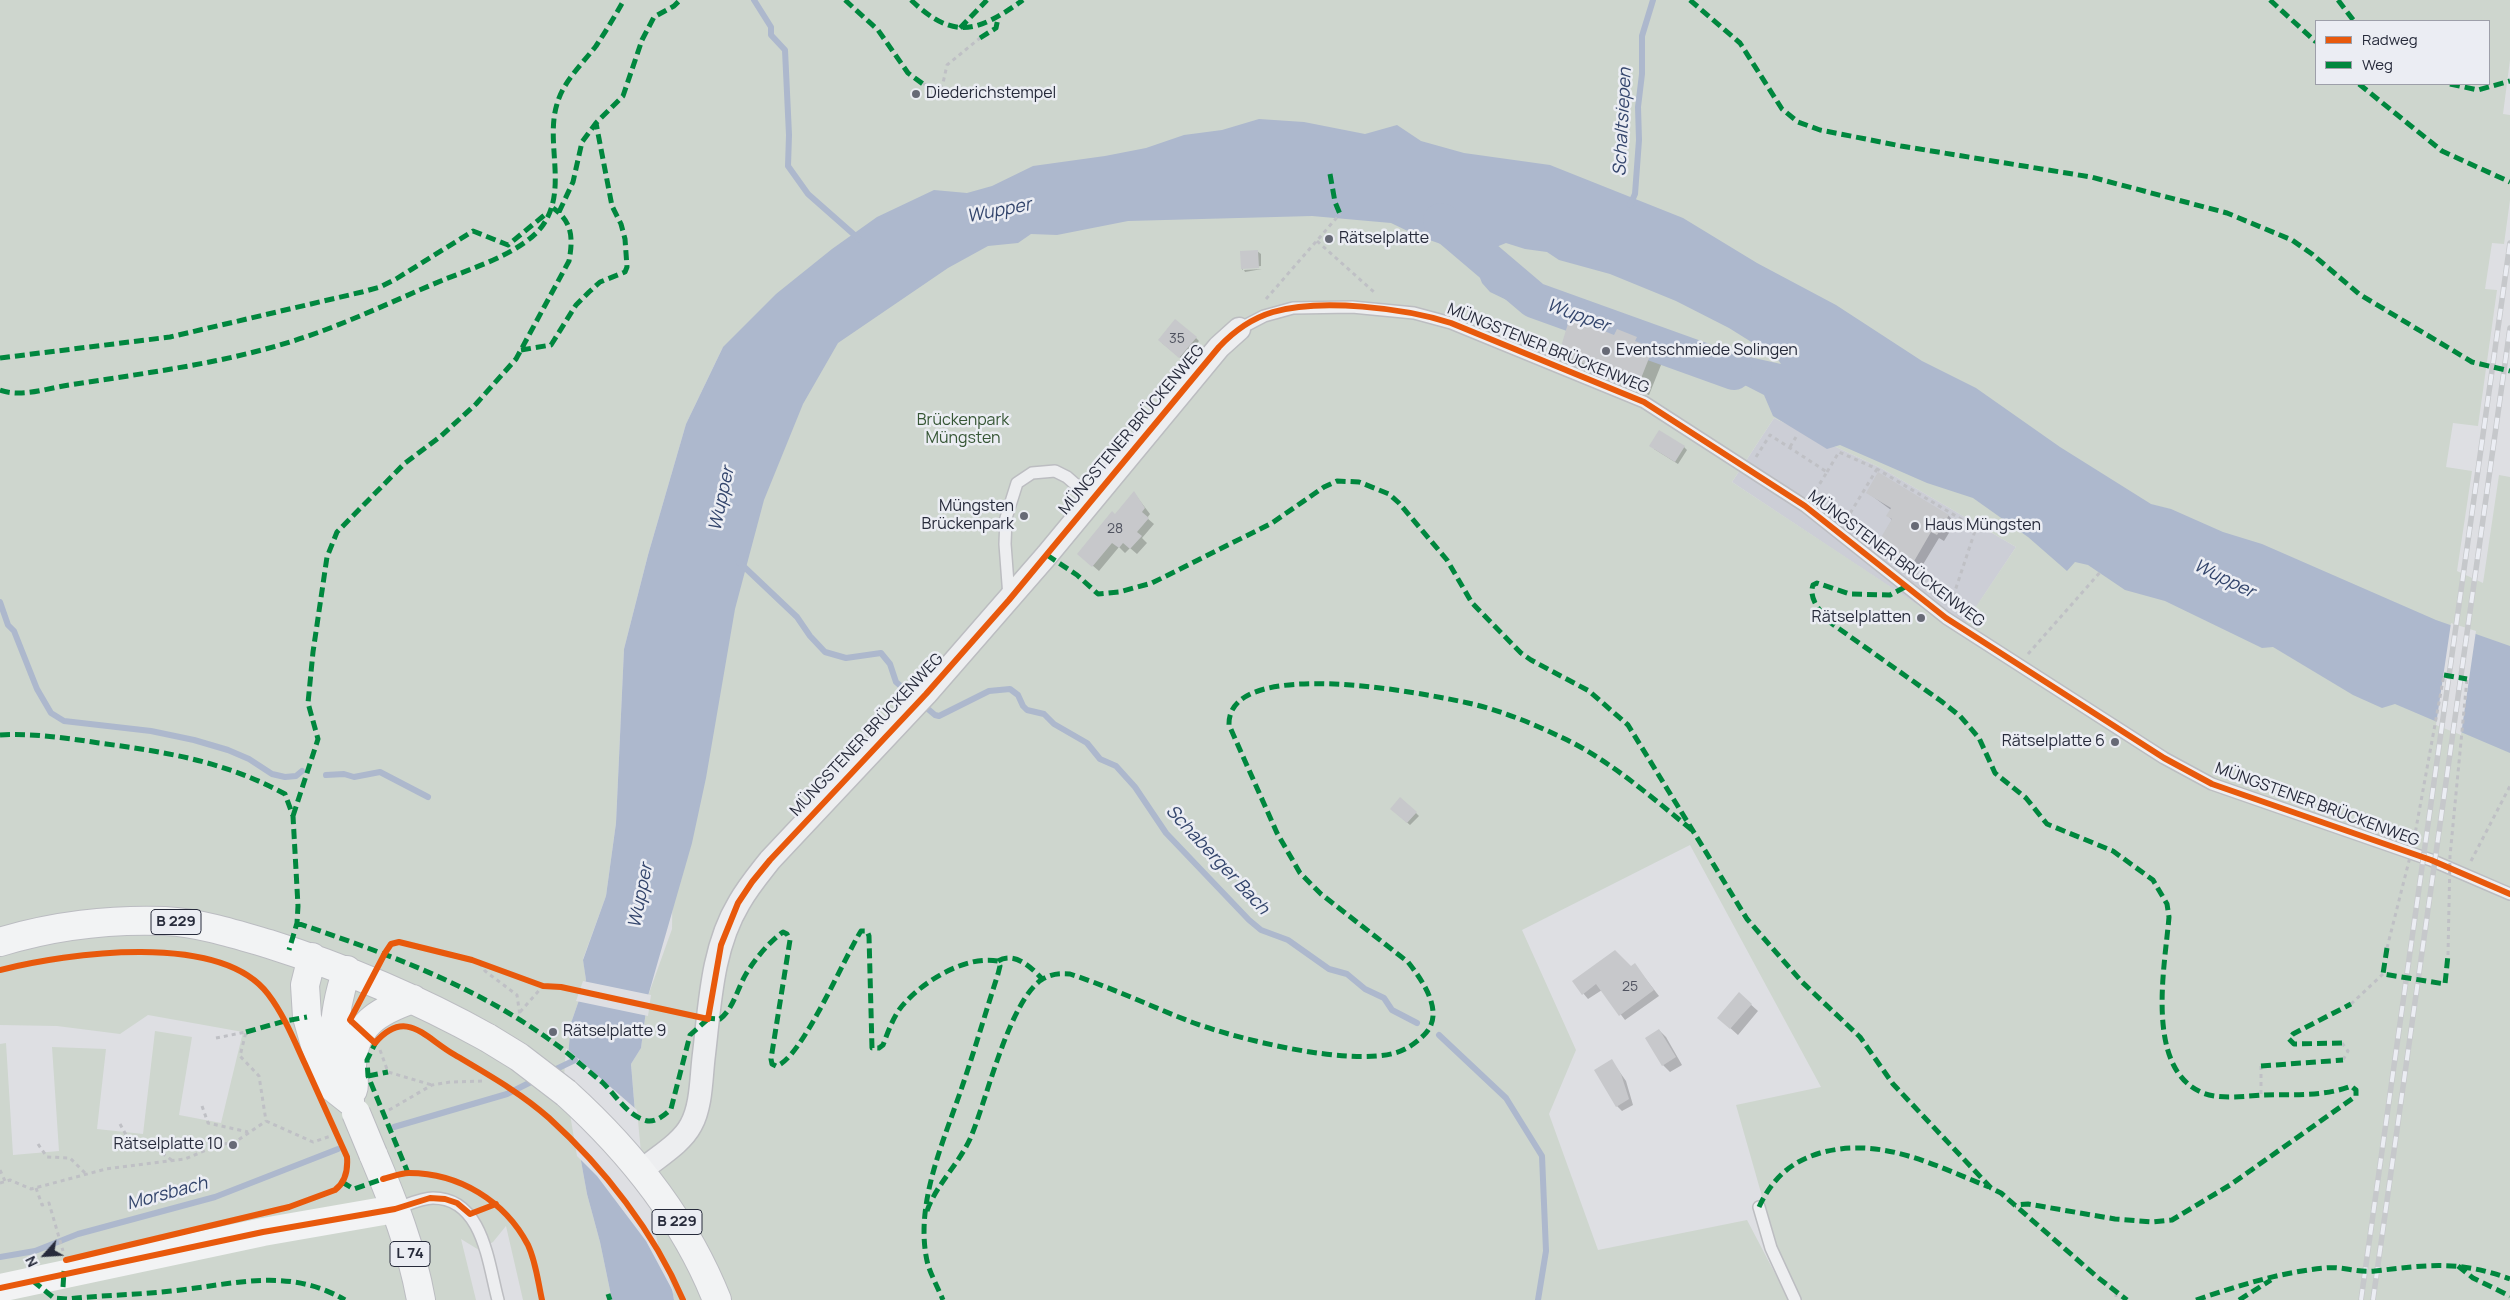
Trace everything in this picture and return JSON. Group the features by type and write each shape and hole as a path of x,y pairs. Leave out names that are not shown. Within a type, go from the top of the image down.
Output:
{"main road":[{"name":"B 229","path":"0,942 59,929 126,921 166,921 227,932 312,957 414,999 488,1038 526,1062 566,1093 606,1130 641,1171 669,1209 708,1277 717,1300"},
{"name":"L 74","path":"312,957 305,985 307,1018 315,1046 332,1086 353,1107"},
{"name":"L 74","path":"347,970 340,990 334,1029 334,1050 353,1107 395,1208 414,1263 421,1300"},
{"path":"353,1107 355,1087 352,1067 356,1039 361,1030 388,1007 414,999"},
{"path":"0,1288 272,1230 395,1208"}],"street":[{"name":"MÜNGSTENER BRÜCKENWEG","path":"641,1171 682,1136 694,1116 716,963 738,904 770,860 920,700 1009,600 1219,347 1239,329"}],"lane":[{"name":"MÜNGSTENER BRÜCKENWEG","path":"1239,329 1264,316 1293,308 1332,306 1393,310 1451,323 1644,402 1805,506 1946,618 2164,758 2212,784 2430,860 2510,894"},
{"path":"1009,600 1005,544 1006,518 1017,483 1032,472 1056,471 1068,477 1092,499"},
{"path":"395,1208 430,1198 445,1199 457,1203 470,1214 478,1229 498,1300"},
{"path":"1759,1207 1770,1248 1795,1300"}],"path":[{"path":"923,84 940,86 943,83 947,65 980,38"},
{"path":"1265,300 1340,214"},
{"path":"1317,241 1393,310"},
{"path":"1759,453 1770,435 1827,472"},
{"path":"1790,447 1796,437"},
{"path":"1816,490 1839,452 1877,469 1976,528 1946,618"},
{"path":"1838,533 1877,469"},
{"path":"2018,666 2102,570"},
{"path":"2387,948 2414,845 2444,675"},
{"path":"2448,955 2450,856 2468,679"},
{"path":"2464,874 2510,786"},
{"path":"480,963 485,971 517,995 520,1014 542,986"},
{"path":"2351,1004 2383,974"},
{"path":"671,1010 686,1013"},
{"path":"216,1038 246,1032 240,1056 259,1076 266,1120"},
{"path":"2342,1043 2348,1051 2343,1060"},
{"path":"379,1047 388,1072 432,1085"},
{"path":"2261,1066 2261,1095"},
{"path":"389,1110 432,1085 455,1081 486,1080"},
{"path":"202,1106 208,1123 248,1132"},
{"path":"0,1183 10,1180 31,1189 85,1173 127,1166 185,1160 211,1148 238,1140 266,1120"},
{"path":"266,1120 314,1142 331,1136"},
{"path":"120,1124 131,1144 155,1148 174,1162"},
{"path":"38,1144 47,1157 70,1158 85,1173"},
{"path":"0,1170 5,1181"},
{"path":"36,1188 42,1205 49,1203 64,1257"},
{"path":"2116,1293 2116,1300"}],"shaded area":[{"path":"1774,418 1881,468 2016,547 1959,633 1732,482"}],"green space":[{"name":"Brückenpark Müngsten","path":"0,0 2510,0 2510,60 2503,114 2510,115 2510,200 2504,244 2492,243 2485,289 2497,290 2478,426 2453,423 2446,467 2472,471 2457,571 2483,583 2499,475 2510,477 2510,1300 1801,1300 1777,1249 1736,1105 1821,1087 1690,845 1522,930 1576,1050 1549,1114 1598,1250 1747,1220 1789,1300 674,1300 672,1289 656,1250 640,1174 631,1064 641,1048 648,996 672,929 674,798 723,347 686,424 648,555 624,649 616,823 606,896 583,959 586,980 571,1023 566,1078 587,1194 600,1242 612,1300 523,1300 506,1226 493,1242 479,1250 461,1239 476,1300 0,1300 0,1044 6,1043 13,1155 59,1151 52,1047 106,1049 97,1129 143,1134 155,1031 192,1037 179,1115 221,1123 243,1032 148,1015 120,1034 57,1026 0,1025","holes":["1774,418 1881,468 2016,547 1959,632 1732,482"]}],"water":[{"path":"1259,119 1304,122 1365,134 1397,125 1421,141 1464,153 1550,165 1683,218 1757,263 1836,305 1922,361 1976,388 2060,447 2151,504 2171,509 2223,532 2262,544 2436,620 2510,646 2510,753 2395,704 2382,708 2353,695 2273,647 2262,648 2165,601 2125,590 2088,565 2075,562 2067,571 2028,537 1973,498 1927,483 1840,445 1827,449 1773,416 1764,395 1688,356 1691,344 1781,364 1777,358 1729,328 1676,301 1610,274 1559,260 1547,252 1525,249 1506,243 1479,254 1458,250 1418,236 1391,223 1312,216 1128,221 1057,235 1031,234 1018,243 988,246 948,268 838,343 803,404 764,500 735,609 706,778 692,843 648,996 641,1048 631,1064 640,1174 656,1250 672,1289 674,1300 612,1300 600,1242 587,1194 566,1078 571,1023 586,980 583,960 606,896 616,823 624,649 648,555 686,424 723,347 776,294 832,249 877,217 934,190 967,193 992,186 1033,166 1146,148 1184,135 1222,130"},
{"path":"1496,254 1518,268 1554,296 1540,316 1490,292 1482,283 1474,262"}],"pier":[{"path":"2451,623 2476,631 2461,735 2436,725"},
{"path":"583,981 651,995 648,1016 576,1001"},
{"path":"566,1048 637,1110 643,1174 659,1249 675,1295 646,1241 597,1176 577,1156 564,1078"}],"building":[{"path":"1258,250 1259,268 1241,269 1240,251"},
{"name":"Eventschmiede Solingen","path":"1570,317 1614,335 1617,329 1637,337 1635,341 1653,348 1638,386 1559,353"},
{"path":"1175,319 1197,337 1179,358 1158,340"},
{"path":"1659,430 1685,446 1675,462 1649,446"},
{"name":"Haus Müngsten","path":"1878,472 1949,515 1937,535 1931,532 1909,570 1874,549 1892,519 1886,516 1891,508 1866,493"},
{"path":"1134,491 1145,508 1142,512 1149,518 1137,532 1142,536 1130,549 1123,543 1119,548 1112,543 1092,567 1077,554 1112,511 1115,514"},
{"path":"1400,797 1417,812 1407,823 1390,809"},
{"path":"1615,950 1631,966 1635,963 1654,990 1619,1016 1596,984 1582,995 1572,981"},
{"path":"1739,992 1752,1004 1730,1029 1717,1018"},
{"path":"1659,1029 1676,1057 1662,1066 1645,1038"},
{"path":"1612,1059 1621,1074 1629,1099 1616,1107 1594,1070"}],"waterway":[{"path":"754,0 771,27 771,35 785,50 789,135 788,166 808,194 859,239"},
{"name":"Schaltsiepen","path":"1630,205 1635,194 1639,140 1638,107 1642,74 1642,36 1653,0"},
{"name":"Wupper","path":"1441,221 1534,300 1734,372"},
{"name":"Schaberger Bach","path":"739,562 797,617 810,636 825,652 846,658 881,653 890,664 896,682 935,715 939,716 989,691 1010,689 1018,695 1027,710 1044,714 1054,724 1087,743 1100,759 1116,766 1135,787 1166,833 1249,920 1261,930 1288,940 1329,969 1347,974 1365,989 1384,998 1392,1010 1417,1023"},
{"path":"0,602 8,625 14,631 37,689 51,713 64,721 151,731 194,740 228,750 249,759 272,774 285,777 296,776 302,771"},
{"path":"326,775 344,774 354,777 380,772 428,797"},
{"name":"Schaberger Bach","path":"1439,1035 1506,1098 1542,1156 1546,1251 1538,1300"},
{"name":"Morsbach","path":"550,1072 575,1060"},
{"name":"Morsbach","path":"394,1127 507,1094 537,1079"},
{"name":"Morsbach","path":"0,1257 35,1251 78,1234 215,1197 338,1149"}],"railway":[{"path":"2361,1300 2510,243"},
{"path":"2373,1300 2510,328"}],"marked path":[{"path":"0,390 17,393 35,392 182,367 266,349 312,335 350,320 497,258 524,243 543,225 550,211 554,196 553,134 554,119 560,96 596,46 624,0"},
{"path":"559,212 573,182 582,142 596,123 623,96 642,40 654,17 674,6 680,0"},
{"path":"845,0 878,30 908,73 923,84"},
{"path":"911,0 940,22 966,27 979,25 993,19 1023,0"},
{"path":"960,28 987,0"},
{"path":"1690,0 1740,43 1782,109 1798,122 1820,130 1901,146 2091,177 2227,213 2292,240 2312,254 2359,294 2472,362 2510,371"},
{"path":"2270,0 2315,41"},
{"path":"2338,0 2353,20"},
{"path":"980,38 996,28 998,18"},
{"path":"2455,85 2478,90 2510,81"},
{"path":"2360,85 2442,151 2510,182"},
{"path":"521,350 551,345 576,305 600,282 625,272 627,267 625,239 621,224 612,206 596,123"},
{"path":"1330,174 1335,202 1340,214"},
{"path":"293,816 318,739 308,703 313,652 327,557 337,532 405,463 441,436 476,404 516,359 569,261 571,238 568,225 560,213 553,208"},
{"path":"0,358 170,337 362,292 380,287 396,279 473,231 508,245 547,213"},
{"path":"1047,555 1077,575 1098,594 1119,592 1152,583 1272,523 1324,487 1337,481 1359,482 1389,494 1399,503 1447,560 1472,603 1521,653 1589,691 1628,725 1747,919 1802,982 1860,1037 1893,1084 1991,1188 2001,1193 2096,1276 2127,1300"},
{"path":"1905,587 1890,595 1850,594 1817,583 1813,585 1812,596 1817,606 1831,623 1960,716 1979,738 1995,773 2026,798 2047,824 2113,851 2153,880 2167,904 2169,917 2162,988 2165,1040 2172,1062 2184,1081 2203,1093 2225,1097 2297,1095 2330,1092 2351,1086 2356,1090 2356,1096 2230,1185 2172,1220 2153,1222 2115,1219 2028,1204 2015,1205"},
{"path":"2444,675 2467,679"},
{"path":"927,1211 936,1192 970,1139 1018,1009 1029,992 1048,976 1070,974 1214,1030 1238,1037 1323,1054 1375,1056 1395,1053 1414,1043 1430,1027 1433,1017 1430,998 1420,978 1408,962 1321,894 1300,873 1277,833 1229,725 1237,703 1260,690 1293,684 1374,687 1446,698 1492,709 1552,733 1598,757 1692,830"},
{"path":"0,735 37,735 171,754 240,773 285,794 293,816 298,906 297,923 289,950"},
{"path":"297,923 401,961 466,990 498,1007 530,1026 561,1048 602,1082 628,1110 641,1119 648,1121 663,1116 671,1109 690,1035 708,1019"},
{"path":"705,1018 720,1019 725,1015 746,974 768,946 783,932 787,934 790,940 771,1059 772,1064 776,1066 786,1060 810,1027 861,931 867,931 869,936 872,1048 879,1048 883,1045 893,1020 902,1006 932,980 958,966 985,960 998,961 1000,966 998,974 967,1073 939,1151 927,1197 924,1243 928,1265 943,1300"},
{"path":"2387,948 2383,974 2445,984 2448,955"},
{"path":"998,961 1004,958 1017,959 1042,979"},
{"path":"2342,1043 2294,1044 2289,1039 2293,1034 2351,1004"},
{"path":"246,1032 307,1017"},
{"path":"377,1040 367,1060 368,1076 408,1173"},
{"path":"2261,1066 2343,1060"},
{"path":"368,1076 388,1072"},
{"path":"1759,1207 1776,1180 1791,1167 1820,1153 1842,1149 1864,1148 1906,1155 1989,1187"},
{"path":"342,1182 354,1189 385,1178"},
{"path":"2196,1300 2276,1276 2325,1268 2369,1271 2443,1266 2475,1269 2510,1279"},
{"path":"2458,1266 2473,1278 2510,1296"},
{"path":"63,1287 64,1271"},
{"path":"33,1281 54,1298 68,1299 158,1292 260,1280 302,1283 345,1300"},
{"path":"2239,1300 2271,1280"},
{"path":"608,1294 610,1300"}],"cycle path":[{"path":"683,1300 658,1250 626,1202 589,1158 549,1118 504,1084 415,1029 406,1026 396,1027 386,1032 375,1043 350,1020 385,953 391,944 399,942 472,960 543,986 561,987 708,1019 721,945 738,903 752,882 770,860 926,694 1009,600 1219,347 1244,326 1273,312 1293,308 1338,305 1387,309 1432,318 1451,323 1644,402 1805,506 1946,618 2164,758 2212,784 2431,860 2510,894"},
{"path":"0,970 63,958 141,952 180,954 215,961 245,974 268,994 284,1019 347,1157 346,1175 339,1187 289,1207 66,1260"},
{"path":"383,1179 399,1174 428,1174 463,1184 479,1192 507,1215 528,1245 535,1265 542,1300"},
{"path":"0,1288 263,1232 395,1209 430,1198 445,1199 457,1203 470,1214 496,1204"}],"place":[{"name":"Diederichstempel","path":"916,94"},
{"name":"Rätselplatte","path":"1329,239"},
{"name":"Eventschmiede Solingen","path":"1606,351"},
{"name":"Müngsten Brückenpark","path":"1024,516"},
{"name":"Haus Müngsten","path":"1915,526"},
{"name":"Rätselplatten","path":"1921,618"},
{"name":"Rätselplatte 6","path":"2115,742"},
{"name":"Rätselplatte 9","path":"553,1032"},
{"name":"Rätselplatte 10","path":"233,1145"}]}
